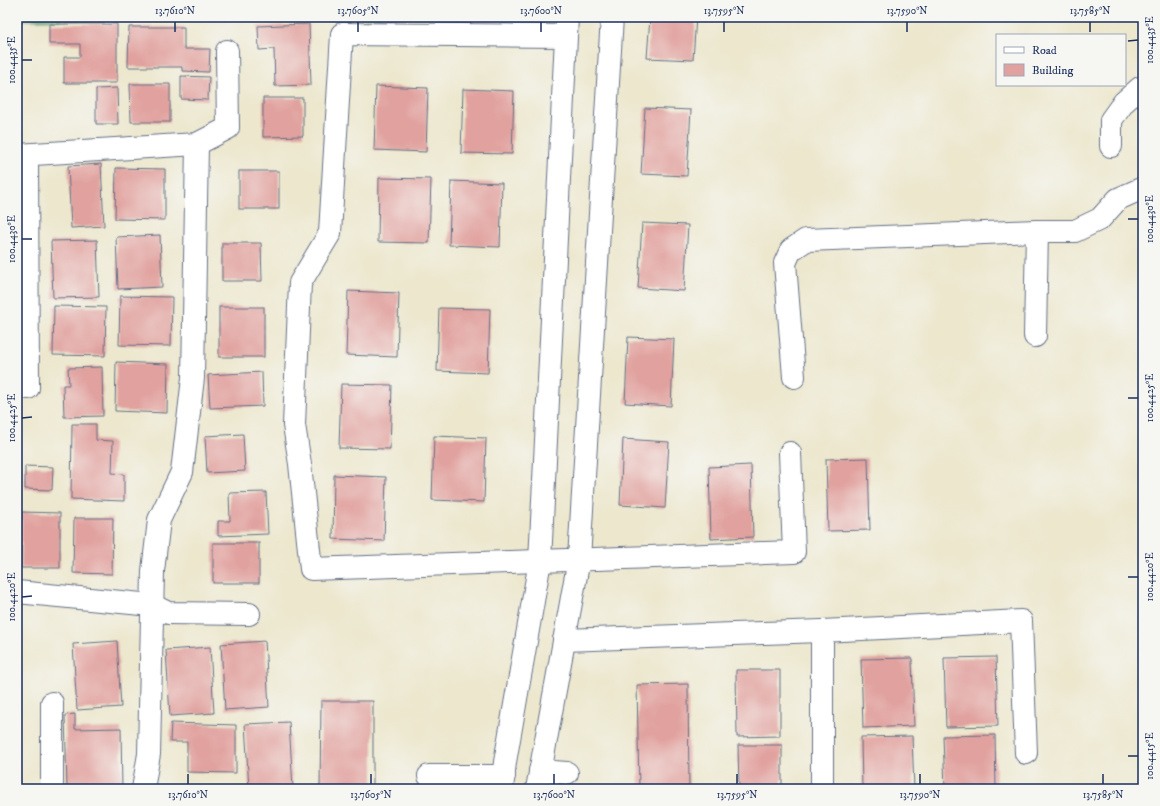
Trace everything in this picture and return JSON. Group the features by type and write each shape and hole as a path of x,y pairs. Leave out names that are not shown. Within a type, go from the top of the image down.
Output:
{"street":[{"path":"566,773 538,780 579,559 612,17"},
{"path":"429,776 503,782 540,561 567,27 342,34 330,233 300,283 294,425 312,569 540,561 579,559 794,552 790,453"},
{"path":"28,388 22,155 197,144 228,128 227,51"},
{"path":"1111,146 1111,120 1124,102 1143,87"},
{"path":"143,789 149,754 153,571 159,520 182,472 193,378 197,144"},
{"path":"794,377 785,263 791,250 806,240 1037,231 1075,231 1100,219 1118,198 1143,188"},
{"path":"1035,336 1037,231"},
{"path":"17,592 152,605 168,613 249,614"},
{"path":"564,640 822,631 1021,621 1026,753"},
{"path":"822,631 822,789"},
{"path":"52,703 52,789"}],"green space":[{"path":"19,17 519,17 19,20"}],"building":[{"path":"650,17 696,17 693,60 647,58"},
{"path":"49,24 117,24 117,83 64,83 64,57 80,57 80,44 49,44"},
{"path":"309,24 311,85 275,86 274,49 259,50 258,26"},
{"path":"129,27 184,27 184,49 210,49 209,72 182,71 182,67 128,67"},
{"path":"181,76 209,77 208,100 181,99"},
{"path":"130,84 170,84 170,122 131,122"},
{"path":"376,86 428,88 426,152 374,150"},
{"path":"117,88 118,124 96,124 96,89"},
{"path":"463,89 514,91 512,154 461,153"},
{"path":"263,98 303,98 303,136 263,137"},
{"path":"645,108 691,110 687,176 641,174"},
{"path":"101,164 104,226 71,228 68,166"},
{"path":"116,168 165,169 165,220 115,219"},
{"path":"239,171 279,171 279,209 239,209"},
{"path":"379,178 431,179 429,243 378,242"},
{"path":"451,181 502,183 500,247 449,245"},
{"path":"642,223 688,225 684,291 638,288"},
{"path":"160,235 162,287 118,289 116,237"},
{"path":"97,240 99,297 53,298 51,241"},
{"path":"222,243 261,243 262,281 222,281"},
{"path":"348,291 399,293 397,357 346,355"},
{"path":"120,296 172,297 171,346 119,345"},
{"path":"54,306 106,307 105,356 53,355"},
{"path":"219,307 264,307 264,357 219,357"},
{"path":"439,308 490,309 488,373 437,371"},
{"path":"628,337 674,339 671,406 625,403"},
{"path":"116,362 168,364 167,413 115,411"},
{"path":"102,367 103,416 64,417 63,385 69,385 68,368"},
{"path":"262,372 263,406 210,408 208,375"},
{"path":"341,384 392,385 390,449 339,448"},
{"path":"72,424 96,424 96,440 113,441 112,473 124,474 124,501 71,499"},
{"path":"243,434 245,471 207,473 205,436"},
{"path":"434,436 486,438 484,502 432,500"},
{"path":"623,439 669,442 665,508 620,505"},
{"path":"868,458 870,530 828,531 826,459"},
{"path":"751,465 753,537 711,539 709,467"},
{"path":"25,466 53,467 52,490 25,489"},
{"path":"334,475 386,477 384,541 333,539"},
{"path":"266,492 268,534 218,536 218,521 230,521 229,493"},
{"path":"22,512 60,513 60,568 21,568"},
{"path":"74,518 113,518 112,574 73,573"},
{"path":"213,543 259,543 259,583 213,583"},
{"path":"17,627 19,627 20,664 17,664"},
{"path":"117,641 121,707 77,710 73,644"},
{"path":"265,641 269,707 225,710 221,644"},
{"path":"210,647 214,713 170,716 166,650"},
{"path":"996,657 998,726 946,727 944,658"},
{"path":"912,658 914,726 863,728 861,659"},
{"path":"736,670 780,670 780,736 737,737"},
{"path":"688,684 689,789 639,789 637,685"},
{"path":"321,701 373,701 373,789 320,789"},
{"path":"75,714 75,729 121,728 122,789 67,789 65,715"},
{"path":"289,722 293,788 249,789 245,724"},
{"path":"171,723 236,725 236,773 187,772 187,742 170,742"},
{"path":"995,735 996,789 945,789 943,736"},
{"path":"912,736 914,789 862,789 861,737"},
{"path":"738,745 782,745 782,789 739,789"}]}
